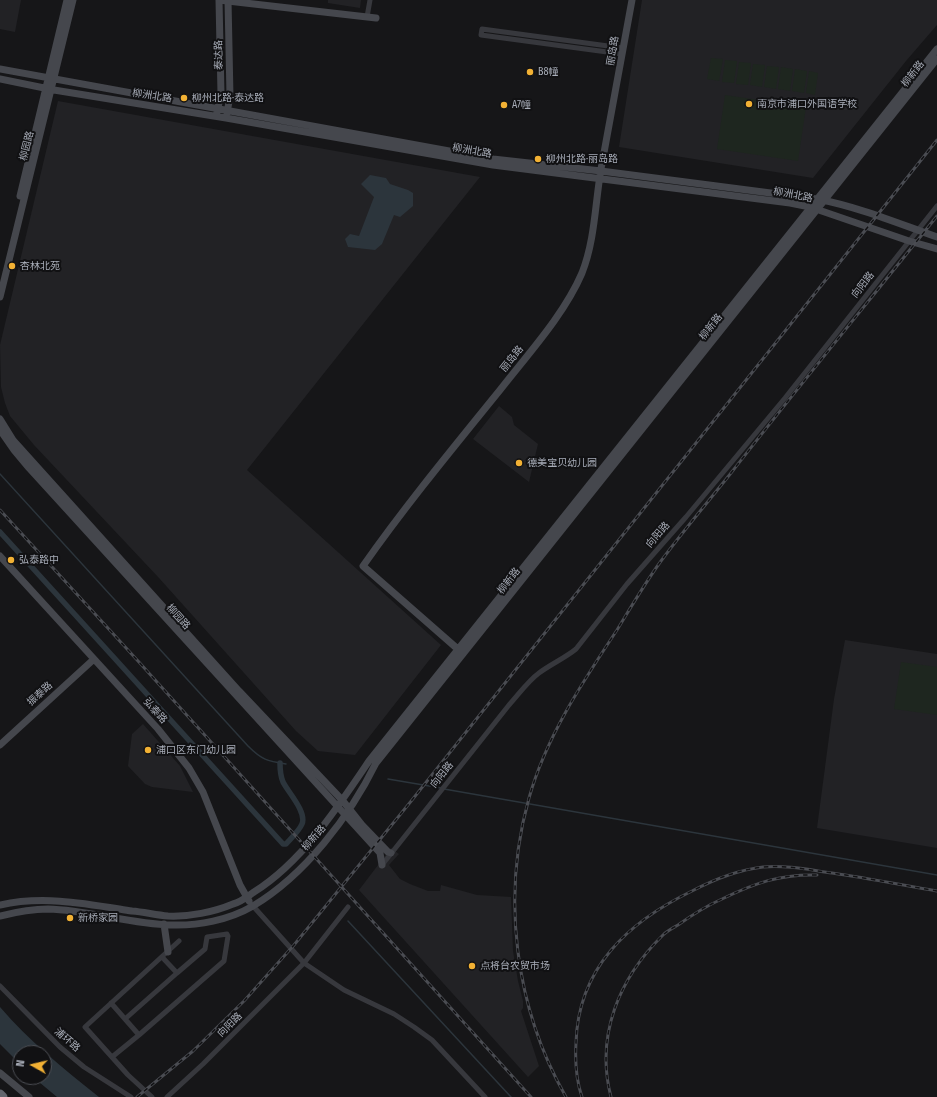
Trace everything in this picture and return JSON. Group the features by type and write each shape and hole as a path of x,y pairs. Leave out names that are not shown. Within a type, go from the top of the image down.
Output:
{"highway":[{"path":"0,1094 4,1097"}],"main road":[{"name":"柳园路","path":"0,297 49,89 67,0"},
{"name":"柳园路","path":"51,79 73,0"},
{"path":"219,0 376,18"},
{"name":"泰达路","path":"216,116 221,94 219,0"},
{"name":"丽岛路","path":"461,651 362,566 396,520 532,350 566,304 575,288 582,271 594,228 601,171 632,0"},
{"name":"泰达路","path":"227,114 230,96 228,1"},
{"name":"柳新路","path":"0,916 26,910 49,909 164,924 187,925 207,922 236,914 253,906 276,890 298,871 328,838 348,812 365,787 376,763 461,651 813,209 817,199 937,49"},
{"name":"柳新路","path":"813,209 825,201 937,59"},
{"name":"柳洲北路","path":"0,69 218,108 227,114 492,165 766,200 813,209 937,249"},
{"name":"柳洲北路","path":"0,79 49,89 216,116 227,114 493,159 601,171 817,199 870,213 937,237"},
{"name":"柳园路","path":"0,276 49,89"},
{"name":"柳园路","path":"0,419 9,435 23,451 340,804"},
{"name":"柳园路","path":"0,430 29,468 175,629 340,804"},
{"name":"弘泰路","path":"0,556 158,729 190,768 203,792 240,885 253,906"},
{"name":"柳新路","path":"0,905 25,900 56,901 175,916 213,911 234,904 247,897 266,885 302,851 340,804 369,761 461,651"},
{"name":"振泰路","path":"0,745 94,659"},
{"path":"340,804 388,852 391,853"},
{"path":"348,812 380,852 382,865"},
{"path":"164,924 165,954"},
{"path":"0,1073 29,1097"}],"street":[{"path":"367,17 370,0"},
{"path":"482,29 623,51 481,35 482,29"},
{"name":"向阳路","path":"382,865 526,685 538,674 576,649 627,584 785,398 937,206"},
{"path":"253,906 304,963 344,990 394,1014 432,1040 485,1097"},
{"name":"向阳路","path":"167,1097 304,963 348,907"},
{"path":"112,1057 224,961 228,936 227,934 207,937 205,948 126,1019"},
{"path":"152,1097 128,1075 85,1027 179,941"},
{"path":"165,954 177,973"},
{"name":"浦环路","path":"0,986 60,1047 84,1067 131,1097"},
{"path":"111,1003 138,1035"}],"shaded area":[{"path":"0,0 21,0 15,32 0,29"},
{"path":"328,0 361,0 360,8 328,3"},
{"name":"南京市浦口外国语学校","path":"642,0 937,0 937,25 906,61 813,178 619,147"},
{"path":"711,58 723,59 719,81 707,79"},
{"path":"725,60 737,61 734,83 722,82"},
{"path":"739,62 751,63 748,85 736,84"},
{"path":"753,64 765,65 762,87 750,85"},
{"path":"767,66 779,67 776,89 764,87"},
{"path":"781,67 793,69 790,91 778,89"},
{"path":"795,69 807,71 804,93 792,91"},
{"path":"809,71 818,73 815,95 806,93"},
{"path":"725,95 806,107 798,161 717,149"},
{"path":"58,101 480,177 247,470 441,645 355,755 318,751 296,731 159,578 34,445 10,416 1,387 0,345"},
{"path":"370,175 386,178 390,184 413,193 413,206 400,217 394,215 382,244 375,250 348,247 345,239 350,234 359,236 374,197 361,184"},
{"name":"德美宝贝幼儿园","path":"499,406 512,417 514,425 538,444 529,482 473,439"},
{"path":"845,640 937,654 937,848 817,828 834,699"},
{"path":"901,662 937,667 937,715 894,709"},
{"name":"浦口区东门幼儿园","path":"143,724 180,766 193,792 152,787 145,784 128,766 132,734"},
{"name":"点将台农贸市场","path":"391,848 399,854 389,865 400,879 410,884 428,891 440,891 441,885 477,895 511,897 513,951 523,1001 523,1008 521,1011 539,1066 528,1077 359,890"},
{"path":"0,1007 37,1045 12,1045 12,1056 0,1044"},
{"path":"52,1058 99,1097 57,1097 43,1085 52,1085"}],"waterway":[{"path":"0,474 248,746 265,759 286,764"},
{"path":"0,532 283,844 286,844 299,829 303,819 300,808 283,782 280,772 280,763"},
{"path":"388,779 441,788"},
{"path":"444,789 937,875"},
{"path":"348,921 511,1097"}],"railway":[{"path":"137,1097 193,1051 244,1001 294,945 412,800 937,140"},
{"path":"566,1097 549,1063 535,1027 524,989 518,951 515,913 516,874 520,836 529,798 545,753 578,690 661,561 937,216"},
{"path":"0,510 531,1097"},
{"path":"582,1097 577,1077 576,1043 579,1016 586,992 597,970 611,950 647,917 669,903 718,879 744,870 763,867 790,867 807,869 937,891"},
{"path":"611,1097 607,1074 606,1052 614,1009 623,989 647,952 663,935 694,914 746,888 779,878 817,875"}],"place":[{"name":"B8幢","path":"530,72"},
{"name":"柳州北路·泰达路","path":"184,98"},
{"name":"南京市浦口外国语学校","path":"749,104"},
{"name":"A7幢","path":"504,105"},
{"name":"柳州北路·丽岛路","path":"538,159"},
{"name":"杏林北苑","path":"12,266"},
{"name":"德美宝贝幼儿园","path":"519,463"},
{"name":"弘泰路中","path":"11,560"},
{"name":"浦口区东门幼儿园","path":"148,750"},
{"name":"新桥家园","path":"70,918"},
{"name":"点将台农贸市场","path":"472,966"}]}
